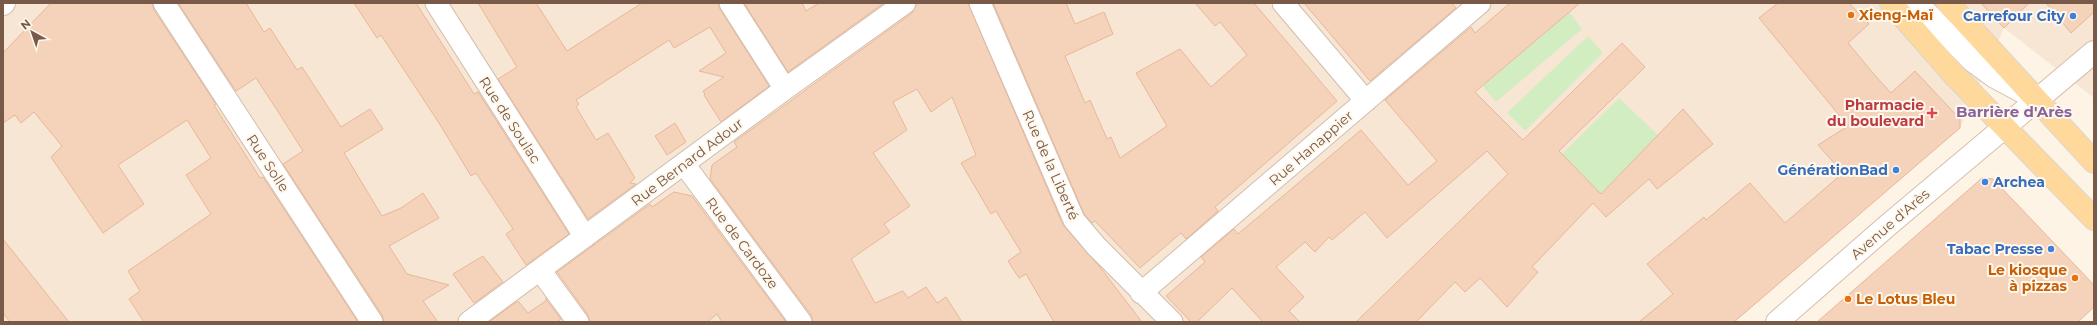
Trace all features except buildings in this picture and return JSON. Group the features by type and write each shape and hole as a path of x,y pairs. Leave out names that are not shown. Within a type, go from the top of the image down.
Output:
{"main road":[{"path":"1891,3 2004,128 2094,219"},
{"path":"1917,3 1973,61 1995,77 2038,100"},
{"path":"1948,3 2094,162"},
{"name":"Avenue d'Arès","path":"1777,322 1905,211 2094,52"}],"street":[{"name":"Rue Solle","path":"164,3 372,322"},
{"name":"Rue de Soulac","path":"436,3 585,237"},
{"path":"730,3 785,89"},
{"name":"Rue Bernard Adour","path":"469,322 785,89 906,3"},
{"name":"Rue de la Liberté","path":"980,3 1074,220 1096,246 1172,322"},
{"path":"1283,3 1366,101"},
{"name":"Rue Hanappier","path":"1141,292 1480,3"},
{"name":"Rue de Cardoze","path":"684,164 801,322"},
{"path":"540,270 578,322"}],"shaded area":[{"path":"3,3 2094,3 2094,98 2004,28 1960,128 1734,322 3,322"}],"green space":[{"path":"1569,12 1582,29 1497,101 1494,100 1483,86"},
{"path":"1588,36 1603,53 1525,131 1507,113"},
{"path":"1619,98 1658,135 1601,194 1562,154"}],"place":[{"name":"Xieng-Maï","path":"1851,15"},
{"name":"Carrefour City","path":"2073,16"},
{"name":"Pharmacie du boulevard","path":"1932,113"},
{"name":"GénérationBad","path":"1896,170"},
{"name":"Archea","path":"1985,182"},
{"name":"Tabac Presse","path":"2051,249"},
{"name":"Le kiosque à pizzas","path":"2075,278"},
{"name":"Le Lotus Bleu","path":"1848,299"}],"district":[{"name":"Barrière d'Arès","path":"2014,112"}]}
